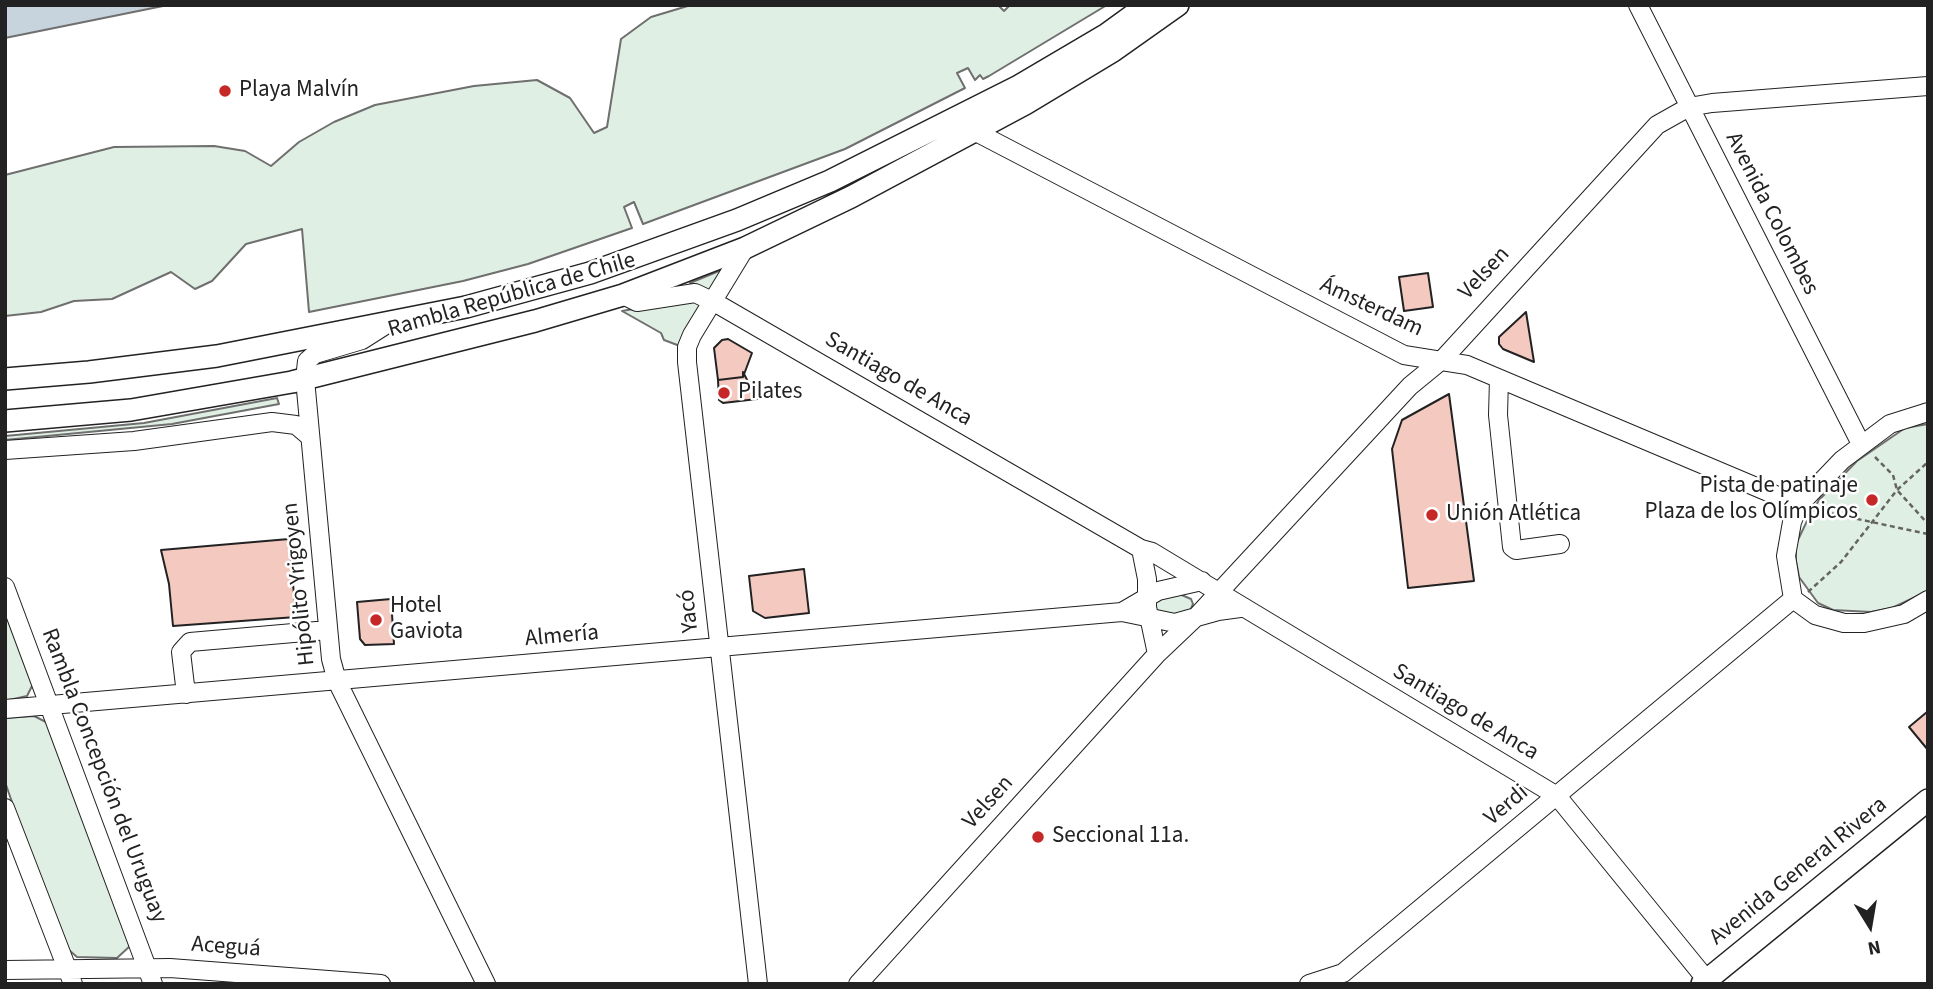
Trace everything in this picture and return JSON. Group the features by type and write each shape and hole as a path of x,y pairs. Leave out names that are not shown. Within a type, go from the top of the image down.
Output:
{"main road":[{"name":"Rambla República de Chile","path":"5,379 101,371 217,356 466,307 590,273 761,211 830,181 946,125 1107,34 1147,5"},
{"name":"Rambla República de Chile","path":"5,421 131,411 304,379 536,321 623,295 745,248 852,197 976,132 1113,51 1178,5"},
{"name":"Avenida General Rivera","path":"1706,983 1928,800"}],"street":[{"name":"Avenida Colombes","path":"1638,5 1861,444"},
{"name":"Velsen","path":"858,984 1157,654 1196,617 1409,386 1443,359 1657,125 1689,107 1928,86"},
{"name":"Ámsterdam","path":"976,132 1404,355 1443,359 1467,365 1799,505"},
{"name":"Yacó","path":"745,248 692,335 687,347 687,362 758,984"},
{"name":"Santiago de Anca","path":"623,295 637,302 695,293 714,302 1141,549 1152,552 1240,608 1557,796 1706,983"},
{"path":"304,379 307,361 312,355 362,340 387,323"},
{"name":"Hipólito Yrigoyen","path":"304,379 331,659 337,681 486,984"},
{"path":"1499,379 1498,415 1512,547 1516,550 1560,544"},
{"path":"1928,412 1890,424 1861,444 1799,505 1792,522 1786,556 1793,599 1815,615 1864,623 1904,614 1928,600"},
{"path":"5,450 134,441 272,422 296,425 310,438"},
{"path":"1141,549 1157,654"},
{"path":"1122,612 1146,595 1232,576"},
{"name":"Rambla Concepción del Uruguay","path":"5,587 151,976"},
{"name":"Verdi","path":"1309,984 1344,978 1793,599"},
{"name":"Almería","path":"5,709 1122,612 1150,620 1175,623 1240,608"},
{"path":"186,694 181,652 190,642 328,630"},
{"path":"5,808 70,976"},
{"name":"Aceguá","path":"5,970 70,976 381,984"}],"path":[{"path":"1861,444 1893,475 1897,490 1928,524"},
{"path":"1793,599 1815,589 1841,562 1897,490 1928,462"},
{"path":"1799,505 1872,524 1928,534"}],"green space":[{"path":"691,5 998,5 1004,11 1010,5 1107,5 983,79 980,75 975,80 968,68 957,73 965,88 845,149 643,224 634,202 624,207 632,228 528,264 463,281 309,312 302,229 246,244 212,281 195,289 171,272 112,299 74,301 41,312 5,316 5,175 114,147 214,146 245,151 271,166 299,142 334,122 375,105 474,86 537,80 570,98 594,133 607,127 621,39 651,17"},
{"path":"719,271 712,293 690,283"},
{"path":"689,299 703,305 680,346 664,340 661,333 622,311"},
{"path":"277,398 279,404 172,424 5,440 5,436 144,423"},
{"path":"1928,424 1928,591 1892,608 1871,612 1833,610 1818,603 1799,577 1796,544 1819,500 1857,461 1905,428"},
{"path":"1177,593 1191,599 1193,604 1190,611 1179,616 1154,610 1156,599"},
{"path":"5,611 33,684 27,696 5,701"},
{"path":"34,716 46,722 51,729 130,946 117,958 77,957 69,950 5,782 5,718"}],"shaded area":[{"path":"5,5 168,5 5,38"}],"building":[{"path":"1428,273 1433,307 1404,311 1399,277"},
{"path":"1526,312 1534,362 1503,349 1499,344 1499,337"},
{"path":"728,339 752,353 743,377 718,380 714,348 722,340"},
{"path":"743,372 757,399 723,403 719,400 718,380 743,377"},
{"name":"Unión Atlética","path":"1449,394 1474,581 1408,588 1392,449 1402,420"},
{"path":"289,539 296,617 173,626 169,584 161,550"},
{"path":"804,569 809,613 765,618 753,611 749,576"},
{"name":"Hotel Gaviota","path":"391,599 394,644 365,645 360,639 357,602"},
{"path":"1928,713 1928,750 1909,727"}],"place":[{"name":"Playa Malvín","path":"225,91"},
{"name":"Pilates","path":"724,393"},
{"name":"Pista de patinaje Plaza de los Olímpicos","path":"1872,500"},
{"name":"Unión Atlética","path":"1432,515"},
{"name":"Hotel Gaviota","path":"376,620"},
{"name":"Seccional 11a.","path":"1038,837"}]}
